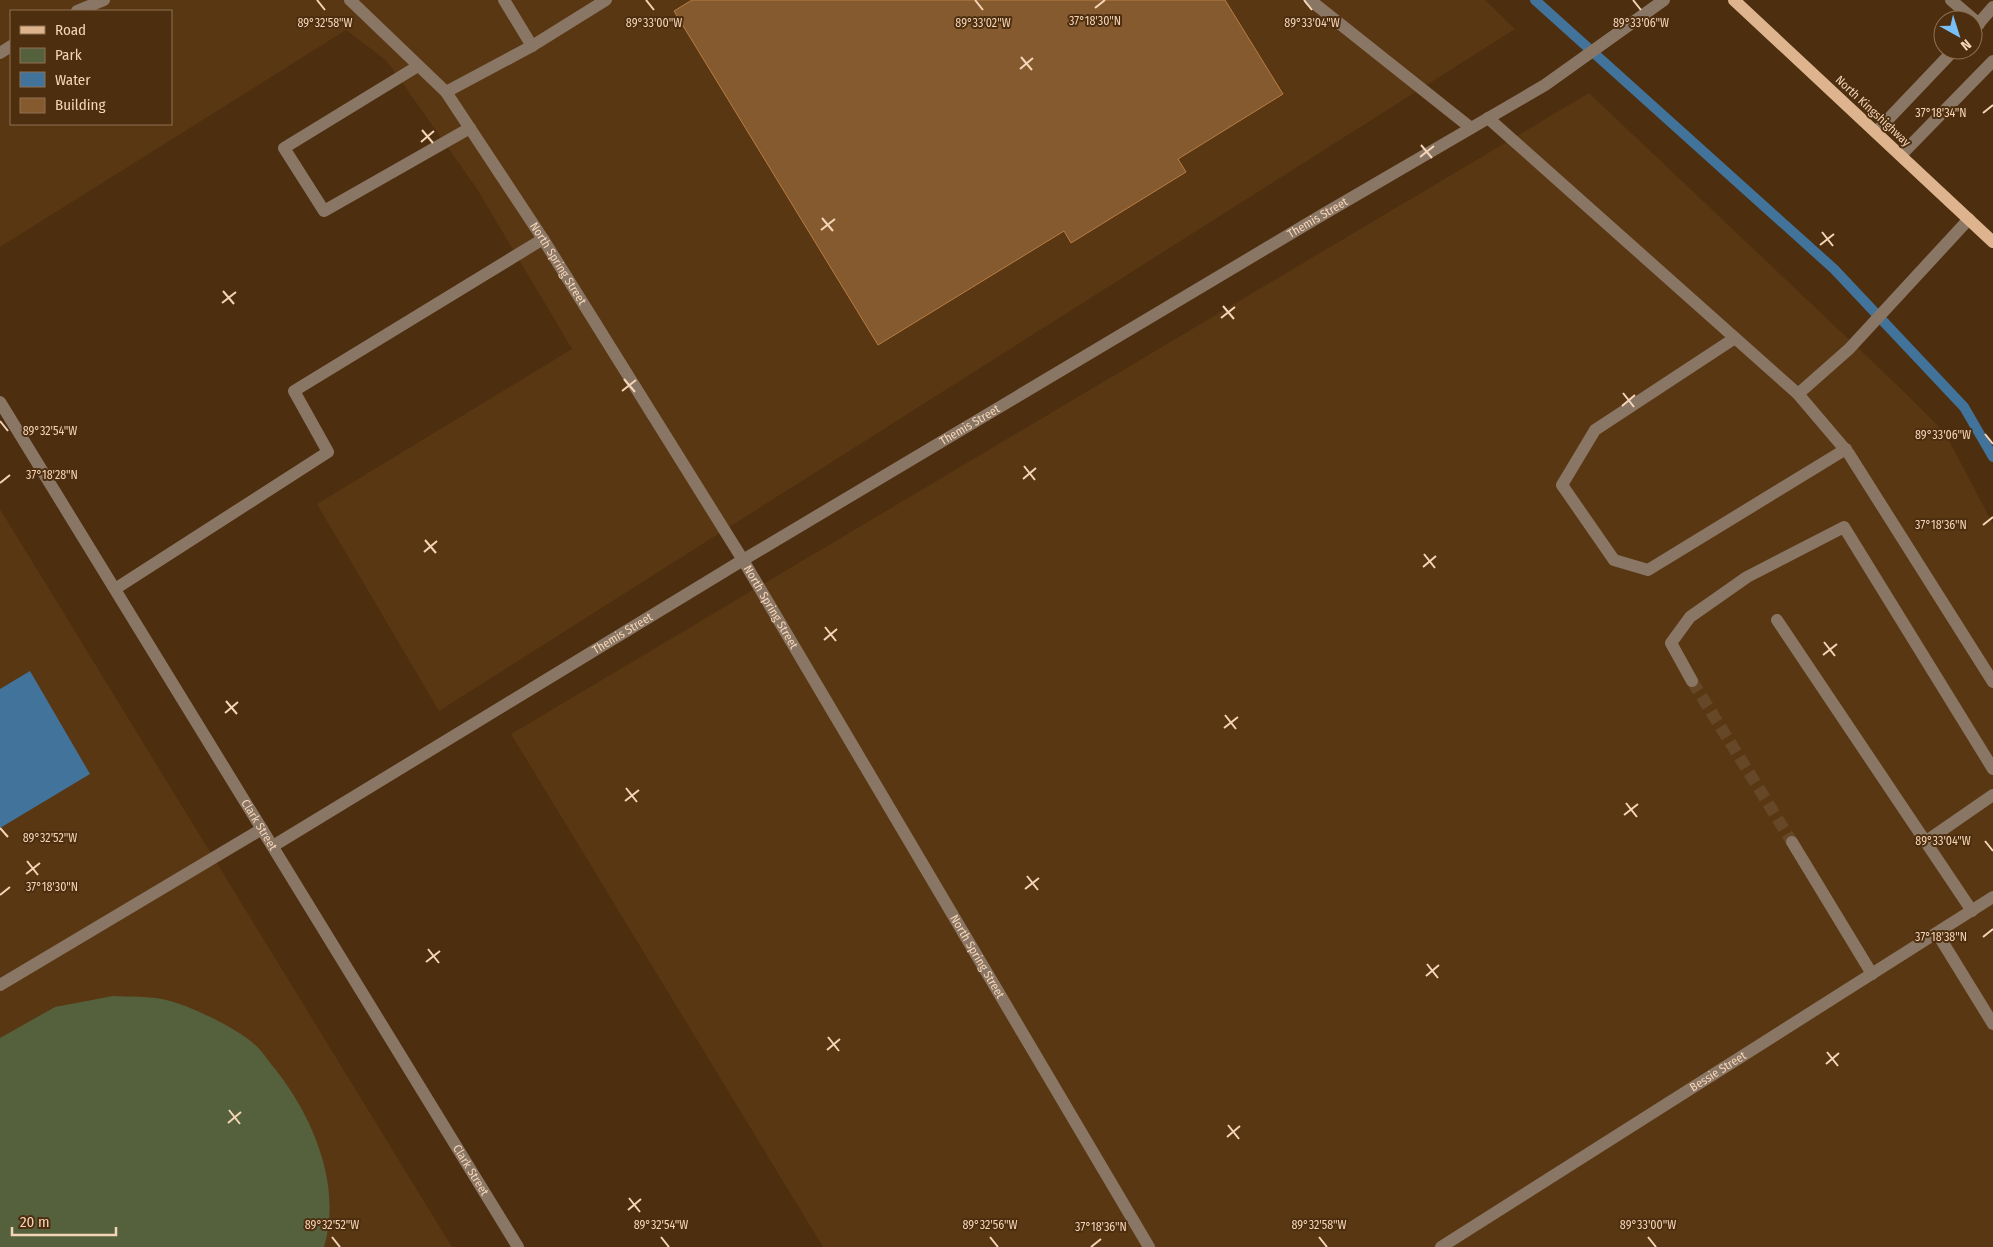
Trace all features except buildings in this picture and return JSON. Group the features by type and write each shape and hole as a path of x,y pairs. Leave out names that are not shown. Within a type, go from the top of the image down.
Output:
{"main road":[{"name":"North Kingshighway","path":"1739,1 1993,242"}],"street":[{"path":"79,10 104,0"},
{"name":"North Spring Street","path":"350,0 446,92 543,239 743,560 1149,1247"},
{"path":"504,0 532,46"},
{"path":"446,92 532,46 606,0"},
{"path":"1310,0 1471,128"},
{"name":"Themis Street","path":"272,846 743,560 1545,85 1664,0"},
{"path":"1951,0 1960,10"},
{"path":"1983,19 1993,7"},
{"path":"1876,132 1944,60"},
{"path":"1901,155 1993,61"},
{"path":"418,66 284,148 324,210 470,128"},
{"path":"1488,118 1798,394 1846,449 1993,682"},
{"path":"1798,394 1849,349 1969,219"},
{"path":"115,589 328,452 294,391 543,239"},
{"path":"1734,338 1595,430 1562,485 1614,560 1648,570 1846,449"},
{"name":"Clark Street","path":"0,402 518,1247"},
{"path":"1692,681 1672,643 1690,617 1747,578 1844,527 1993,769"},
{"path":"1778,620 1972,911"},
{"path":"1925,842 1993,795"},
{"path":"0,985 262,829"},
{"path":"1792,842 1872,974"},
{"name":"Bessie Street","path":"1441,1247 1993,897"},
{"path":"1937,932 1993,1024"}],"shaded area":[{"path":"0,0 1485,0 1515,29 439,711 317,504 572,349 477,189 387,61 346,30 0,247"},
{"path":"1589,93 1898,386 1945,433 1993,524 1993,1247 823,1247 511,734"},
{"path":"0,509 452,1247 0,1247"}],"green space":[{"path":"113,996 156,998 184,1006 235,1030 257,1046 286,1083 299,1104 320,1150 326,1174 329,1199 329,1223 324,1247 0,1247 0,1038 55,1007"}],"water":[{"path":"30,671 90,774 0,828 0,689"}],"waterway":[{"path":"1535,0 1834,269 1964,407 1993,457"}],"tunnel":[{"path":"1692,681 1792,842"}]}
